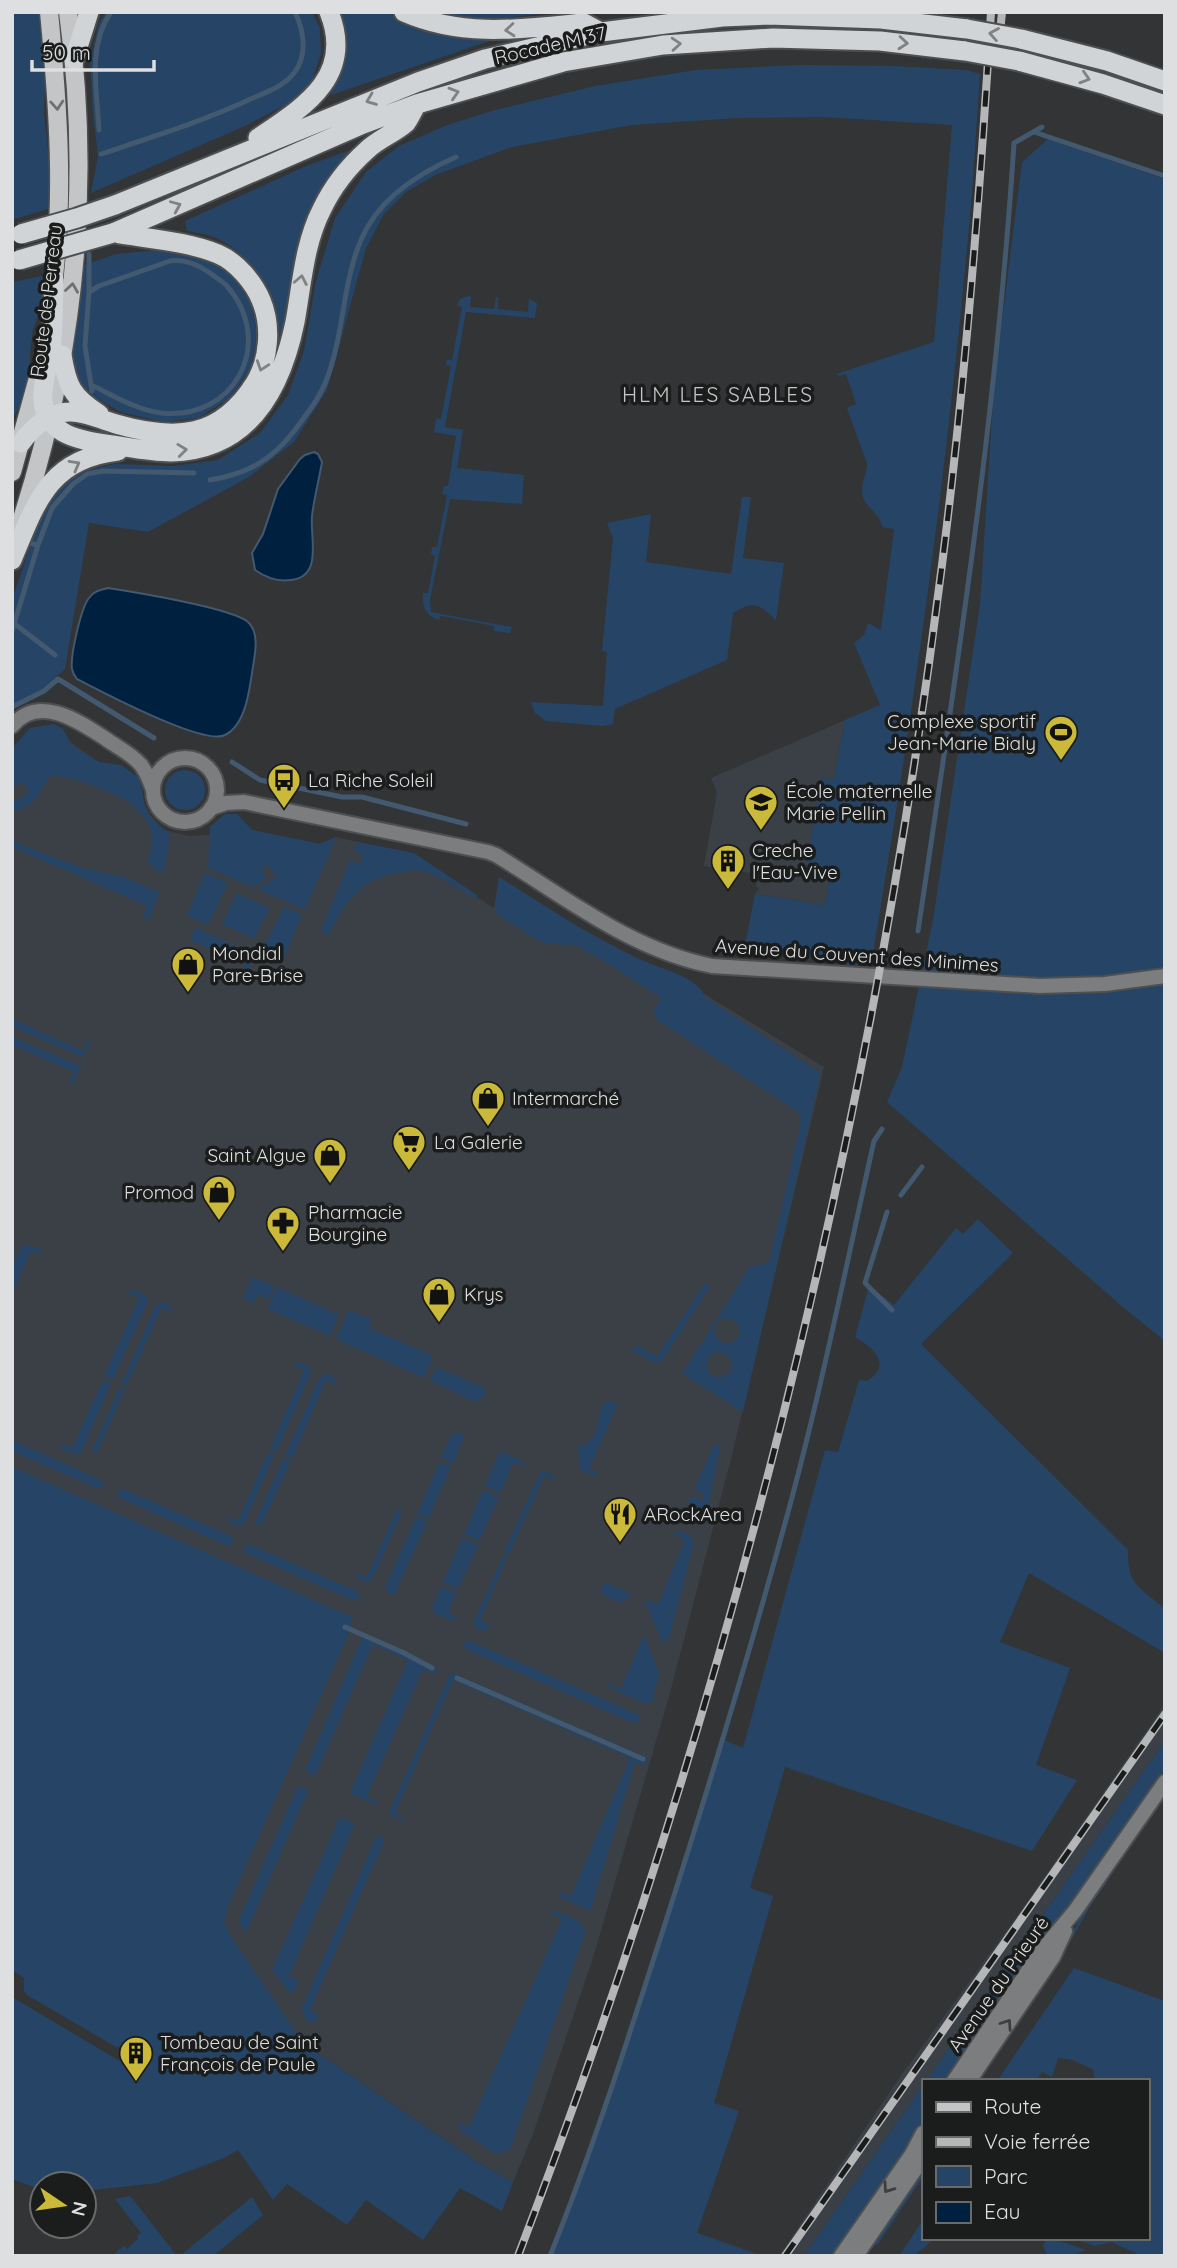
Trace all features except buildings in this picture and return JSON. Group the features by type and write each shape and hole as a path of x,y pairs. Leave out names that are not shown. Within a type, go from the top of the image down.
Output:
{"highway":[{"path":"74,60 89,12"},
{"path":"221,163 308,103 323,86 335,48 334,25 329,12"},
{"path":"404,12 443,25 491,31 584,23 601,32"},
{"name":"Rocade M 37","path":"17,235 115,205 418,82 485,59 601,32 722,17 769,15 881,19 1021,38 1107,61 1165,81"},
{"name":"Rocade M 37","path":"16,260 67,248 113,233 363,124 416,104 563,62 663,45 806,38 880,41 965,51 1062,71 1165,105"},
{"path":"54,279 53,330 43,401 49,418 61,432 85,442 171,452 201,447 221,440 247,422 263,405 276,385 290,343 306,260 320,212 339,180 353,163 383,137 406,122 416,104"},
{"path":"21,443 49,418 68,412 154,433 183,433 203,429 228,417 247,396 260,374 268,351 267,330 262,302 250,280 224,257 202,247 113,233"},
{"path":"62,355 68,384 73,393 114,424"},
{"path":"12,560 34,506 54,478 91,456 137,449"}],"main road":[{"name":"Route de Perreau","path":"12,472 37,386 54,279 60,190 58,111 49,12"},
{"name":"Route de Perreau","path":"12,548 49,418 75,271 79,184 74,60 68,12"}],"street":[{"name":"Avenue du Couvent des Minimes","path":"12,726 24,716 39,711 58,713 85,726 143,768 160,810 175,820 187,822 198,819 211,808 226,803 244,802"},
{"name":"Avenue du Couvent des Minimes","path":"121,750 148,760 162,762 189,758 201,762 229,795 244,802 496,855 624,934 664,953 703,964 1040,986 1105,984 1165,976"},
{"path":"153,793 156,776 168,763 176,759"},
{"path":"211,808 216,796 215,780"},
{"name":"Avenue du Prieuré","path":"955,2079 1042,1950 1075,1911 1165,1782"},
{"name":"Avenue du Prieuré","path":"970,2079 1053,1957 1075,1911"},
{"path":"841,2256 922,2134"},
{"path":"856,2256 922,2159"}],"shaded area":[{"name":"École maternelle Marie Pellin","path":"845,720 834,780 821,778 805,875 829,881 825,905 755,894 759,888 756,887 757,874 704,866 717,792 711,778"},
{"path":"52,729 100,763 142,800 151,816 164,830 189,836 209,835 237,814 252,830 320,844 336,837 407,853 494,908 499,877 580,928 706,995 824,1067 732,1455 670,1693 593,1958 532,2137 513,2182 485,2167 304,2044 186,1889 12,1476 12,777"},
{"path":"1165,1704 1165,1741 927,2079 922,2079 922,2086 804,2256 779,2256 897,2081 1020,1912"}],"green space":[{"path":"12,12 39,12 46,60 44,113 51,178 51,208 12,220"},
{"path":"106,12 312,12 320,28 321,53 312,81 295,100 245,126 91,193 98,156 90,61 99,23"},
{"path":"336,12 387,12 426,29 501,37 331,95 342,50"},
{"path":"441,12 553,12 483,18"},
{"path":"798,65 893,66 966,70 980,74 969,226 938,518 900,786 871,965 847,965 847,958 744,950 755,894 825,905 829,881 805,875 821,778 834,780 845,720 880,705 854,643 864,635 868,623 881,630 894,529 882,527 879,518 863,498 867,464 847,408 856,404 846,374 836,374 934,342 952,125 824,117 737,118 632,125 512,147 435,175 406,192 384,214 366,248 327,390 294,442 249,477 148,532 89,523 65,669 32,699 12,710 12,600 41,514 64,482 91,469 115,464 173,466 218,460 260,433 288,395 304,351 316,281 335,218 366,172 399,146 447,125 495,110 595,86 696,70"},
{"name":"Complexe sportif Jean-Marie Bialy","path":"1048,139 1165,179 1165,1341 887,1102 902,1067 933,920 980,604 994,385 1022,162"},
{"path":"359,147 315,198 294,265 277,354 275,318 264,285 255,271 244,257 230,246 214,237 187,231 185,221 306,166"},
{"path":"169,249 205,255 233,277 251,303 257,334 251,368 229,399 198,418 163,422 121,412 83,391 74,378 69,360 84,265 116,254"},
{"path":"48,275 45,294 33,330 30,386 12,420 12,282"},
{"path":"471,295 470,307 494,309 498,297 498,309 528,312 529,299 537,303 535,318 466,312 445,427 463,430 457,468 524,475 522,504 450,499 430,600 431,612 512,627 510,633 494,631 494,626 441,616 439,620 428,613 423,603 423,593 428,593 435,556 431,554 432,547 437,547 447,495 442,494 444,486 448,486 456,436 434,432 436,418 441,419 451,366 446,365 447,359 452,360 462,307 457,306 460,299"},
{"path":"742,497 751,497 743,558 784,563 776,620 760,607 751,605 733,613 727,660 615,709 613,724 603,726 546,721 535,713 531,702 603,706 607,652 602,651 613,538 607,523 651,514 646,562 731,574"},
{"path":"54,724 63,729 71,744 81,751 99,762 121,765 139,778 147,812 152,820 170,835 164,871 157,871 148,862 152,835 141,814 131,804 103,789 66,777 49,777 30,804 12,811 12,802 29,793 23,782 12,788 13,747 30,728"},
{"path":"185,770 193,771 199,776 204,782 204,798 199,804 193,809 185,810 177,809 171,804 166,798 165,790 166,782 171,776 177,771"},
{"path":"225,814 237,814 252,830 320,844 336,837 305,910 257,889 277,878 268,865 261,869 266,879 253,887 208,868 210,827"},
{"path":"12,841 82,868 123,877 160,892 148,920 143,918 147,906 12,847"},
{"path":"358,842 414,853 477,895 476,899 447,881 419,870 388,875 365,885 356,893 341,912 329,936 321,930 350,860 360,864 363,855 354,851"},
{"path":"205,873 228,883 208,925 187,915"},
{"path":"499,877 596,937 691,981 705,997 820,1073 743,1412 682,1374 751,1265 759,1266 770,1260 799,1131 801,1119 798,1112 657,1020 653,1012 661,998 576,945 549,944 537,940 497,914 495,909","holes":["724,1318 734,1320 740,1330 736,1340 728,1344 719,1341 714,1333 716,1323","717,1352 726,1354 732,1362 731,1371 720,1378 711,1375 706,1366 709,1357"]},
{"path":"237,893 269,908 254,939 222,924"},
{"path":"284,907 302,915 283,960 262,950"},
{"path":"195,927 255,956 244,979 241,978 246,966 190,940"},
{"path":"12,1019 83,1051 89,1039 91,1043 83,1057 12,1026"},
{"path":"12,1037 81,1066 72,1085 69,1084 74,1072 12,1045"},
{"path":"978,1219 1013,1253 921,1344 1128,1550 1133,1579 1165,1609 1165,1653 1029,1573 1000,1642 1070,1668 1036,1765 1077,1780 1032,1851 785,1767 750,1888 773,1896 714,2103 739,2111 697,2233 763,2256 550,2256 621,2064 724,1740 743,1748 825,1450 838,1452 859,1380 867,1381 879,1368 874,1351 855,1337 869,1286 894,1305 956,1228 963,1234"},
{"path":"22,1245 39,1248 42,1255 31,1251 12,1293 12,1267"},
{"path":"253,1277 274,1286 268,1299 258,1295 254,1303 243,1298"},
{"path":"705,1283 710,1286 662,1361 656,1363 632,1351 637,1345 657,1357"},
{"path":"277,1287 339,1315 330,1336 267,1309"},
{"path":"131,1290 146,1295 148,1301 113,1379 104,1376 139,1298 127,1292"},
{"path":"162,1302 170,1306 173,1312 161,1308 127,1385 122,1383 155,1307"},
{"path":"349,1310 372,1320 369,1328 433,1356 424,1378 336,1339"},
{"path":"299,1362 310,1367 311,1373 276,1452 270,1449 304,1370 293,1365"},
{"path":"436,1367 487,1389 483,1397 476,1402 430,1381"},
{"path":"325,1373 335,1378 338,1385 326,1380 292,1459 285,1456 319,1379"},
{"path":"103,1380 111,1383 81,1453 75,1454 62,1449 61,1443 72,1448"},
{"path":"120,1387 125,1389 97,1453 92,1451"},
{"path":"609,1401 618,1404 589,1469 599,1473 595,1476 580,1469 578,1447 594,1436 602,1406"},
{"path":"453,1432 465,1435 453,1463 441,1458"},
{"path":"12,1440 101,1480 104,1485 99,1489 12,1451"},
{"path":"714,1445 719,1446 719,1453 705,1519 699,1524 682,1515 685,1511 696,1515 699,1507 688,1502 691,1496 702,1500 704,1494 694,1489"},
{"path":"500,1451 524,1462 525,1467 514,1462 500,1493 485,1486"},
{"path":"268,1452 274,1455 244,1524 239,1526 229,1522 226,1516 238,1521"},
{"path":"283,1459 290,1462 262,1525 255,1522"},
{"path":"440,1462 451,1467 428,1519 417,1514"},
{"path":"12,1467 352,1617 351,1628 228,1906 224,1923 304,2044 485,2167 513,2182 502,2211 460,2188 423,2240 366,2200 347,2225 287,2184 273,2200 238,2150 224,2158 157,2183 98,2189 98,2170 28,2170 28,2185 12,2179 12,1997 118,2060 136,2058 144,2053 135,2035 126,2045 116,2047 27,1995 24,1991 24,1978 12,1970"},
{"path":"541,1470 552,1474 555,1480 544,1476 509,1554 504,1552"},
{"path":"119,1490 126,1490 231,1536 234,1542 226,1545 122,1499 117,1495"},
{"path":"483,1490 499,1497 479,1541 464,1534"},
{"path":"397,1509 402,1512 372,1580 366,1582 357,1578 355,1572 367,1577"},
{"path":"416,1517 427,1522 394,1596 386,1591 386,1585"},
{"path":"678,1531 689,1534 694,1543 669,1638 662,1642 645,1600 658,1604 685,1540 673,1534"},
{"path":"462,1538 478,1545 458,1589 443,1582"},
{"path":"248,1544 350,1588 358,1592 359,1597 357,1600 350,1599 245,1553 243,1548"},
{"path":"503,1556 507,1558 480,1620 490,1625 484,1631 475,1628 474,1621"},
{"path":"604,1582 631,1594 628,1599 618,1602 600,1593"},
{"path":"441,1586 456,1593 448,1613 459,1618 449,1619 431,1611"},
{"path":"364,1633 437,1668 434,1674 423,1669 367,1796 378,1802 375,1804 350,1793 408,1660 373,1644 315,1776 305,1770"},
{"path":"644,1634 659,1673 652,1702 647,1704 607,1687 608,1684 621,1689"},
{"path":"465,1641 635,1713 640,1717 639,1721 633,1723 470,1651 464,1647"},
{"path":"451,1672 648,1758 646,1765 635,1762 591,1909 558,1896 560,1892 571,1896 630,1758 453,1680 395,1813 405,1819 390,1815"},
{"path":"1165,1741 1165,1769 949,2079 927,2079"},
{"path":"302,1787 308,1791 246,1933 240,1924 240,1917 297,1788"},
{"path":"340,1817 355,1824 289,1976 299,1981 294,1992 290,1993 272,1970"},
{"path":"377,1835 385,1839 310,2010 319,2015 317,2021 310,2022 301,2010"},
{"path":"1105,1880 1107,1882 1092,1903 1054,1971 979,2079 975,2079 1059,1957 1084,1911"},
{"path":"552,1911 578,1921 585,1933 511,2147 507,2151 493,2152 458,2126 459,2123 469,2127 562,1919 550,1913"},
{"path":"1074,1968 1165,2001 1165,2256 1142,2256 1111,2242 1095,2246 1077,2240 1149,2240 1149,2079 1095,2079 1094,2070 1073,2060 1058,2058 1052,2077 1042,2072 1037,2079 998,2079"},
{"path":"922,2086 922,2126 835,2256 804,2256"},
{"path":"922,2168 922,2178 878,2244 874,2246 873,2242"},
{"path":"130,2196 177,2256 116,2256 116,2252 124,2246 127,2249 141,2233 115,2199"},
{"path":"252,2197 263,2215 213,2256 180,2256"},
{"path":"922,2222 922,2240 933,2240 914,2256 899,2256"},
{"path":"1046,2240 1058,2240 1086,2250 1071,2256 1047,2256 1043,2245"}],"water":[{"path":"314,452 322,462 312,516 313,555 308,572 291,580 263,575 255,570 252,553 263,534 278,489 300,459"},
{"path":"108,588 204,606 248,622 256,639 254,660 245,708 232,730 225,735 214,736 197,733 152,716 77,679 72,663 74,643 83,611 91,596"}],"waterway":[{"path":"99,130 96,54 99,39 111,12"},
{"path":"101,154 216,114 285,82 294,73 303,51 301,27 295,12"},
{"path":"918,931 961,636 986,440 1007,242 1014,143 1042,127"},
{"path":"1034,132 1165,176"},
{"path":"210,480 247,470 277,450 295,430 326,381 332,364 350,274 368,225 400,189 427,171 456,157"},
{"path":"89,254 85,346 92,391"},
{"path":"89,292 170,261 186,262 205,270 227,286 241,308 248,331 247,353 240,374 227,391 209,405 187,412 161,413 134,405 91,385"},
{"path":"29,543 38,545 52,508 73,484 87,474 103,471 194,473"},
{"path":"12,631 38,545"},
{"path":"15,624 55,655"},
{"path":"12,707 44,691 58,679 154,738"},
{"path":"232,762 260,780 342,797 362,797 466,824"},
{"path":"550,2256 623,2053 743,1672 811,1423 874,1141 882,1129"},
{"path":"901,1195 922,1167"},
{"path":"887,1212 865,1283 892,1310"},
{"path":"345,1627 432,1668"},
{"path":"457,1678 643,1759"}],"railway":[{"path":"518,2256 593,2051 662,1844 725,1635 781,1424 831,1211 875,997 912,781 942,565 971,289 991,12"},
{"path":"999,43 1002,12"},
{"path":"785,2256 1165,1714"}],"place":[{"name":"Complexe sportif Jean-Marie Bialy","path":"1061,762"},
{"name":"La Riche Soleil","path":"284,810"},
{"name":"École maternelle Marie Pellin","path":"761,832"},
{"name":"Creche l'Eau-Vive","path":"728,891"},
{"name":"Mondial Pare-Brise","path":"188,994"},
{"name":"Intermarché","path":"488,1128"},
{"name":"La Galerie","path":"409,1172"},
{"name":"Saint Algue","path":"330,1185"},
{"name":"Promod","path":"219,1222"},
{"name":"Pharmacie Bourgine","path":"283,1253"},
{"name":"Krys","path":"439,1324"},
{"name":"ARockArea","path":"620,1544"},
{"name":"Tombeau de Saint François de Paule","path":"136,2083"}],"district":[{"name":"HLM LES SABLES","path":"718,394"}]}
